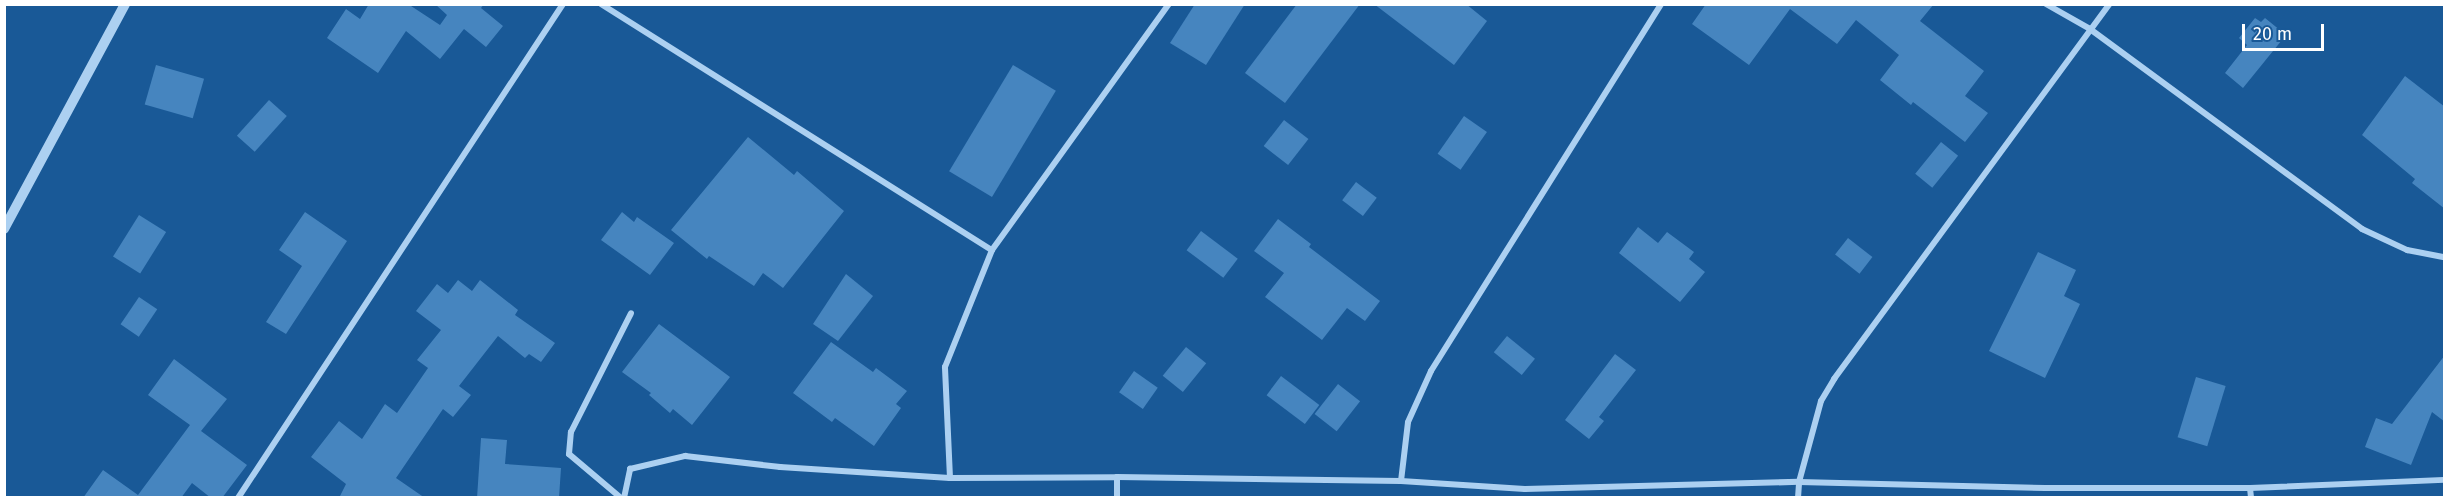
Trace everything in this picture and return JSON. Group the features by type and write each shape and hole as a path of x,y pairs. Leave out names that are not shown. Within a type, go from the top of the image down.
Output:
{"street":[{"path":"4,229 125,4"},
{"path":"238,498 563,4"},
{"path":"601,4 992,250"},
{"path":"950,478 945,367 992,250 1170,4"},
{"path":"1401,481 1408,422 1431,371 1661,4"},
{"path":"2046,4 2090,29 2362,230 2407,250 2445,257"},
{"path":"1798,498 1799,482 1821,401 1834,378 2109,4"},
{"path":"631,313 571,432 569,454 623,498 630,469 686,456 780,467 950,478 1117,477 1401,481 1525,489 1799,482 2045,488 2250,488 2445,480"},
{"path":"1117,477 1117,498"},
{"path":"2250,488 2251,498"}],"building":[{"path":"369,4 408,4 440,25 447,15 435,4 484,4 481,8 503,26 486,47 464,29 440,59 406,31 378,73 327,38 346,9 360,19"},
{"path":"1195,4 1245,4 1206,65 1170,43"},
{"path":"1297,4 1360,4 1285,103 1245,73"},
{"path":"1374,4 1466,4 1487,21 1454,65"},
{"path":"1706,4 1934,4 1920,21 1984,71 1965,96 1988,113 1965,142 1913,102 1911,105 1880,80 1899,55 1856,20 1837,44 1790,9 1749,65 1692,24"},
{"path":"2255,18 2261,22 2265,18 2286,35 2243,88 2225,73 2247,45 2239,38"},
{"path":"156,65 204,79 193,118 145,104"},
{"path":"1013,65 1056,91 992,197 949,171"},
{"path":"2405,76 2445,107 2445,209 2412,183 2415,179 2362,135"},
{"path":"269,100 287,116 255,152 237,136"},
{"path":"1464,116 1487,132 1461,170 1438,154"},
{"path":"1284,120 1308,139 1288,165 1264,146"},
{"path":"748,137 794,175 797,171 844,211 783,288 763,273 754,286 709,256 707,259 671,230"},
{"path":"1941,142 1958,156 1932,188 1915,174"},
{"path":"1356,182 1377,198 1363,216 1342,200"},
{"path":"305,212 347,241 286,334 266,322 302,266 279,250"},
{"path":"622,212 634,222 637,217 674,243 650,275 601,240"},
{"path":"139,215 166,232 140,274 113,257"},
{"path":"1278,219 1311,244 1309,247 1380,301 1365,321 1347,308 1322,340 1265,297 1284,273 1254,251"},
{"path":"1638,227 1658,243 1667,232 1694,252 1689,259 1705,272 1680,302 1619,253"},
{"path":"1201,231 1238,259 1223,278 1187,250"},
{"path":"1848,238 1872,257 1859,274 1835,255"},
{"path":"2038,252 2076,270 2064,296 2080,304 2045,378 1989,351"},
{"path":"846,274 873,296 838,341 813,324"},
{"path":"458,280 472,291 480,280 518,310 515,315 555,343 541,362 529,354 525,358 498,336 459,386 471,395 453,417 443,409 396,478 425,498 339,498 346,484 311,457 339,421 362,439 385,404 397,413 428,368 417,360 441,330 416,311 437,284 448,293"},
{"path":"139,297 157,309 139,337 121,324"},
{"path":"659,324 730,377 692,425 673,409 670,413 649,395 651,393 622,372"},
{"path":"1507,336 1535,359 1522,375 1494,352"},
{"path":"831,342 873,372 876,368 907,391 896,404 901,408 874,446 835,418 832,422 793,393"},
{"path":"1186,347 1206,363 1183,392 1163,376"},
{"path":"1615,354 1636,370 1599,417 1604,421 1589,439 1565,420"},
{"path":"2445,355 2445,422 2432,412 2411,465 2365,447 2376,418 2392,424"},
{"path":"174,359 227,399 201,431 247,465 222,498 211,498 192,483 181,498 83,498 103,470 138,495 190,425 148,395"},
{"path":"1134,371 1158,388 1143,409 1119,392"},
{"path":"1281,376 1319,405 1305,424 1267,395"},
{"path":"2196,377 2226,386 2207,446 2178,437"},
{"path":"1338,384 1360,401 1337,431 1315,414"},
{"path":"481,438 507,440 505,464 561,468 559,498 477,498"}]}
